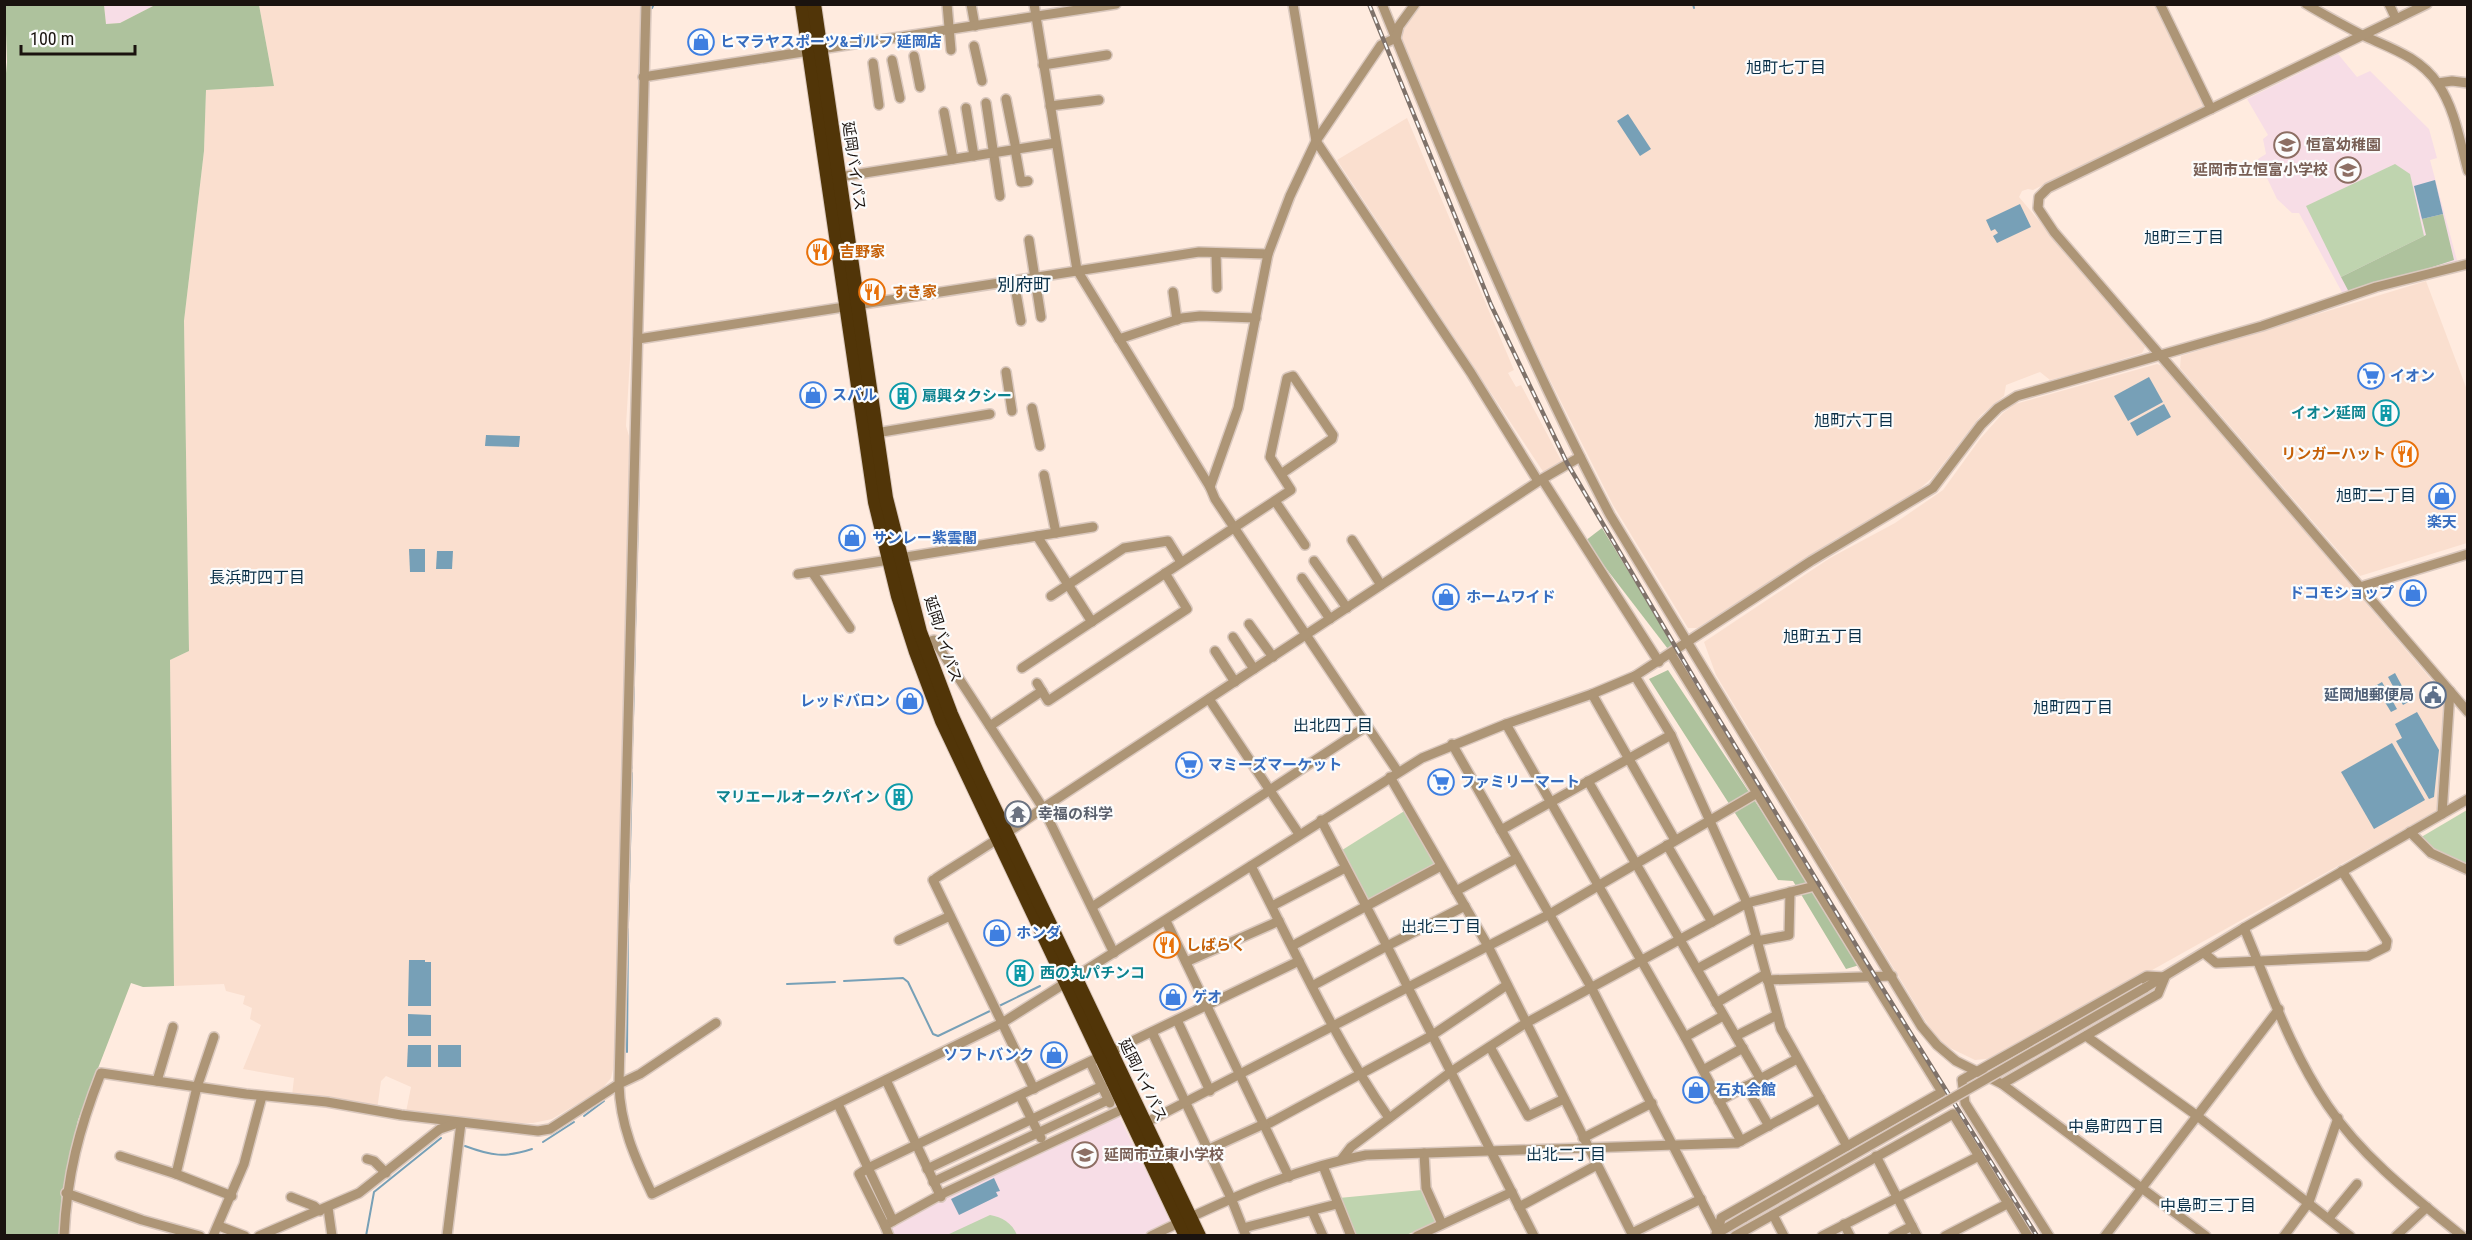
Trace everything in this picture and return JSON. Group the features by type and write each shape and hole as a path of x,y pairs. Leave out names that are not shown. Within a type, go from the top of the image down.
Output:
{"highway":[{"name":"延岡バイパス","path":"802,4 815,50 839,177 875,502 895,559 942,721 1003,837 1071,980 1120,1110 1185,1219 1199,1236"},
{"name":"延岡バイパス","path":"814,4 815,50 852,306 876,433 895,559"},
{"name":"延岡バイパス","path":"1100,1057 1145,1124 1185,1219 1186,1236"}],"street":[{"path":"646,4 619,1084 620,1104 629,1142 652,1194 1002,1023 1428,754 1592,694 1635,676 1659,662 1811,561 1933,488 1984,422 2004,402 2027,393 2312,311 2376,287 2468,264"},
{"path":"971,4 975,26"},
{"path":"1034,4 1077,270 1210,487 1215,499 1367,726 1441,866 1488,946 1632,1234 1701,1199"},
{"path":"643,76 1116,4"},
{"path":"1293,4 1316,141 1659,662"},
{"path":"1382,4 1497,281 1610,515 1921,1026 1937,1045 1956,1061 2002,1084 2206,1236"},
{"path":"1210,487 1238,408 1268,254 1290,196 1316,141 1381,45 1396,38 1399,27 1415,4"},
{"path":"2160,4 2211,109"},
{"path":"2306,4 2363,35 2408,55 2438,83 2451,107 2467,169"},
{"path":"2389,4 2396,19"},
{"path":"2427,4 2048,188 2042,192 2038,202 2043,218 2054,232 2468,712"},
{"path":"938,15 947,9 951,50"},
{"path":"974,46 982,81"},
{"path":"1043,65 1107,55"},
{"path":"914,56 920,87"},
{"path":"892,60 900,98"},
{"path":"873,63 879,105"},
{"path":"2438,83 2452,81 2468,84"},
{"path":"1006,99 1021,182 1028,181"},
{"path":"1050,106 1099,100"},
{"path":"986,103 1000,196"},
{"path":"966,108 974,156"},
{"path":"944,112 953,159"},
{"path":"839,177 1056,143"},
{"path":"1029,240 1041,317"},
{"path":"638,339 1198,252 1268,254"},
{"path":"1215,253 1217,288"},
{"path":"1014,281 1020,321"},
{"path":"1173,292 1177,320"},
{"path":"1119,339 1177,320 1200,316 1256,318"},
{"path":"1006,372 1012,411"},
{"path":"1022,668 1292,490 1281,474 1270,457 1287,378 1293,376 1333,435 1332,439 1281,474"},
{"path":"1032,408 1040,446"},
{"path":"876,433 990,414"},
{"path":"1034,1089 934,879 1003,837 1043,808 1540,480 1580,457"},
{"path":"1044,475 1056,533"},
{"path":"1275,501 1305,545"},
{"path":"798,574 1093,527"},
{"path":"1037,536 1092,622"},
{"path":"1352,540 1381,585"},
{"path":"1051,596 1124,548 1168,541 1181,562"},
{"path":"2360,587 2468,554"},
{"path":"1314,561 1347,608"},
{"path":"812,572 850,628"},
{"path":"990,726 1039,687 1048,701 1187,609 1165,573"},
{"path":"1302,578 1330,619"},
{"path":"1249,624 1273,657"},
{"path":"1233,637 1254,669"},
{"path":"919,645 934,640 1043,808 1114,953"},
{"path":"1215,651 1235,682"},
{"path":"1671,654 1942,1092 1721,1218 1719,1235"},
{"path":"1635,676 1671,735 1747,903 1781,1029 1847,1146"},
{"path":"2442,814 2450,691"},
{"path":"1592,694 1629,759 1712,922"},
{"path":"1209,699 1299,834"},
{"path":"1506,724 1685,1037 1741,1141"},
{"path":"1092,908 1367,726"},
{"path":"1502,830 1671,735"},
{"path":"1452,744 1591,987 1719,1235"},
{"path":"1588,781 1760,1078"},
{"path":"1145,1124 1550,914 1757,793"},
{"path":"1719,1235 1745,1217 2165,977 2244,928 2468,799"},
{"path":"1321,820 1431,1036 1452,1071 1534,1236"},
{"path":"2410,832 2431,853 2468,870"},
{"path":"1456,891 1517,858"},
{"path":"1251,866 1332,1027 1359,1075 1389,1119"},
{"path":"1292,946 1441,866"},
{"path":"1272,906 1345,868"},
{"path":"2204,953 2216,963 2368,956 2386,947 2387,941 2342,872"},
{"path":"1341,1160 1352,1147 1452,1071 1526,1023 1747,903 1815,885"},
{"path":"1697,969 1756,939 1789,935 1790,892"},
{"path":"1312,986 1465,906"},
{"path":"899,940 950,916"},
{"path":"1166,921 1288,1177"},
{"path":"1186,962 1279,921"},
{"path":"2244,928 2316,1087 2361,1147 2462,1236"},
{"path":"889,1223 873,1204 860,1174 868,1168 1299,961"},
{"path":"1716,1003 1767,977 1892,976"},
{"path":"2049,1236 1965,1103 1962,1080 2147,976 2165,977"},
{"path":"2002,1084 2158,994 2165,977"},
{"path":"1207,1150 1264,1125 1431,1036 1507,985"},
{"path":"2105,1236 2279,1009"},
{"path":"1736,1036 1777,1015"},
{"path":"1685,1037 1724,1016"},
{"path":"1177,1020 1210,1091"},
{"path":"64,1236 66,1193 82,1122 101,1073 526,1131 550,1129 619,1084 640,1074 716,1023"},
{"path":"158,1081 173,1027"},
{"path":"1152,1032 1231,1198 1244,1232 1337,1204"},
{"path":"2086,1036 2196,1115 2310,1202 2350,1236"},
{"path":"176,1174 197,1087 214,1037"},
{"path":"1490,1047 1528,1116 1564,1099"},
{"path":"1703,1070 1743,1048"},
{"path":"889,1223 942,1194 1120,1110 1108,1100 1102,1086 1100,1057"},
{"path":"1719,1101 1797,1059"},
{"path":"886,1080 940,1197"},
{"path":"927,1168 1102,1086"},
{"path":"1746,1086 1769,1125"},
{"path":"213,1236 244,1164 262,1096"},
{"path":"1020,1096 1045,1146"},
{"path":"1151,1236 1231,1198 1341,1160 1366,1155 1737,1143 1820,1098"},
{"path":"933,1182 1108,1100"},
{"path":"1583,1138 1652,1103"},
{"path":"838,1104 883,1200 890,1236"},
{"path":"1736,1236 1953,1114 2028,1236"},
{"path":"2284,1236 2310,1202 2338,1118"},
{"path":"259,1236 279,1232 359,1193 440,1129 461,1122"},
{"path":"447,1236 461,1122"},
{"path":"1424,1153 1426,1188 1442,1224"},
{"path":"120,1156 176,1174 232,1196"},
{"path":"1876,1156 1917,1236"},
{"path":"1822,1236 1979,1156"},
{"path":"367,1159 374,1161 387,1173"},
{"path":"1519,1207 1597,1165"},
{"path":"1323,1166 1351,1236"},
{"path":"2330,1218 2357,1184"},
{"path":"1417,1236 1512,1192"},
{"path":"66,1193 142,1220 200,1236"},
{"path":"291,1197 324,1209"},
{"path":"873,1204 883,1200"},
{"path":"1945,1236 2009,1203"},
{"path":"2396,1236 2427,1207"},
{"path":"324,1209 332,1236"},
{"path":"1312,1211 1323,1236"},
{"path":"1773,1215 1784,1236"},
{"path":"1845,1224 1850,1236"},
{"path":"219,1226 245,1236"},
{"path":"1893,1236 1912,1226"}],"shaded area":[{"path":"1419,4 2156,5 2203,106 2033,190 2022,191 2019,197 2145,347 2142,353 2081,372 2050,380 2040,372 2006,385 2004,396 1981,415 1932,478 1917,491 1861,527 1837,538 1697,628 1688,628 1613,505 1545,370 1501,275 1400,35 1404,24"},
{"path":"104,5 155,5 120,23 106,24"},
{"path":"259,5 642,5 635,274 626,426 629,436 628,612 614,1065 611,1078 602,1089 552,1119 533,1123 506,1123 406,1112 411,1087 386,1076 381,1081 377,1110 292,1096 294,1078 243,1069 261,1025 250,1019 252,1008 243,1004 245,996 226,991 224,984 174,986 170,660 189,651 184,321 204,151 206,90 274,86"},
{"name":"延岡市立恒富小学校","path":"2338,54 2357,77 2370,71 2429,129 2437,158 2430,160 2458,264 2344,296 2299,213 2292,213 2277,199 2258,159 2266,154 2263,139 2268,135 2247,99"},
{"path":"1407,118 1514,370 1508,373 1516,387 1521,385 1562,462 1544,473 1337,160"},
{"path":"2426,281 2467,390 2467,543 2360,576 2180,368 2181,356"},
{"path":"2157,364 2163,366 2446,697 2438,810 1995,1058 1975,1060 1946,1046 1933,1033 1716,675 1704,642 1830,558 1895,523 1943,490 1980,439 2003,413 2015,404"},
{"name":"延岡市立東小学校","path":"1118,1114 1171,1221 1141,1236 893,1236 890,1225"}],"green space":[{"path":"5,5 104,5 106,24 120,23 155,5 259,5 274,86 206,90 204,151 184,321 189,651 170,660 174,986 143,987 131,983 78,1120 62,1193 59,1235 5,1236 4,96 7,62"},
{"path":"2395,164 2410,174 2424,236 2341,277 2306,206"},
{"path":"2443,214 2454,260 2350,294 2341,277 2426,235 2422,219"},
{"path":"1602,528 1674,646 1668,649 1585,541"},
{"path":"1668,670 1863,964 1846,969 1793,881 1778,880 1649,679"},
{"path":"1406,810 1437,865 1367,903 1339,852"},
{"path":"2467,810 2467,864 2437,852 2418,839"},
{"path":"1422,1190 1438,1222 1406,1235 1356,1235 1339,1198"},
{"path":"990,1215 1006,1221 1017,1235 947,1235"}],"water":[{"path":"1628,114 1651,149 1640,156 1617,121"},
{"path":"2435,180 2443,214 2422,219 2414,186"},
{"path":"2020,204 2031,227 1997,243 1993,236 1998,233 1995,229 1991,231 1986,220"},
{"path":"2149,377 2163,402 2128,421 2114,396"},
{"path":"2164,404 2171,417 2137,436 2130,423"},
{"path":"486,435 520,436 519,447 485,446"},
{"path":"409,549 425,549 425,572 410,572"},
{"path":"437,551 453,551 452,569 436,569"},
{"path":"2395,673 2410,701 2403,705 2388,677"},
{"path":"2382,682 2397,709 2391,712 2375,686"},
{"path":"2417,712 2439,750 2434,797 2429,799 2396,741 2402,738 2395,724"},
{"path":"2392,743 2425,800 2374,829 2341,772"},
{"path":"409,960 431,962 431,1006 408,1006"},
{"path":"408,1014 431,1015 431,1036 408,1036"},
{"path":"408,1045 431,1045 431,1067 407,1067"},
{"path":"438,1045 461,1045 461,1067 438,1067"},
{"path":"994,1178 1000,1191 996,1192 998,1196 959,1215 951,1199"}],"waterway":[{"path":"652,8 654,4"},
{"path":"1693,4 1694,8"},
{"path":"649,50 650,22"},
{"path":"636,595 639,472"},
{"path":"635,629 636,603"},
{"path":"634,677 635,640"},
{"path":"632,748 634,687"},
{"path":"632,761 632,768"},
{"path":"628,923 632,773"},
{"path":"627,1052 628,929"},
{"path":"844,981 903,978 908,982 933,1034 938,1036 992,1010"},
{"path":"787,984 835,982"},
{"path":"997,1007 1040,986"},
{"path":"584,1116 604,1101"},
{"path":"543,1142 574,1122"},
{"path":"366,1236 374,1192 441,1138"},
{"path":"465,1146 498,1155 532,1149"}],"railway":[{"path":"1369,4 1491,305 1567,463 1698,685 2037,1236"}],"place":[{"name":"ヒマラヤスポーツ&ゴルフ 延岡店","path":"701,42"},
{"name":"恒富幼稚園","path":"2287,145"},
{"name":"延岡市立恒富小学校","path":"2348,170"},
{"name":"吉野家","path":"820,252"},
{"name":"すき家","path":"872,292"},
{"name":"イオン","path":"2371,376"},
{"name":"スバル","path":"813,395"},
{"name":"扇興タクシー","path":"903,396"},
{"name":"イオン延岡","path":"2386,413"},
{"name":"リンガーハット","path":"2405,454"},
{"name":"楽天","path":"2442,496"},
{"name":"サンレー紫雲閣","path":"852,538"},
{"name":"ドコモショップ","path":"2413,593"},
{"name":"ホームワイド","path":"1446,597"},
{"name":"延岡旭郵便局","path":"2433,695"},
{"name":"レッドバロン","path":"910,701"},
{"name":"マミーズマーケット","path":"1189,765"},
{"name":"ファミリーマート","path":"1441,782"},
{"name":"マリエールオークパイン","path":"899,797"},
{"name":"幸福の科学","path":"1018,814"},
{"name":"ホンダ","path":"997,933"},
{"name":"しばらく","path":"1167,945"},
{"name":"西の丸パチンコ","path":"1020,973"},
{"name":"ゲオ","path":"1173,997"},
{"name":"ソフトバンク","path":"1054,1055"},
{"name":"石丸会館","path":"1696,1090"},
{"name":"延岡市立東小学校","path":"1085,1155"}],"district":[{"name":"旭町七丁目","path":"1786,67"},
{"name":"旭町三丁目","path":"2184,237"},
{"name":"別府町","path":"1024,284"},
{"name":"旭町六丁目","path":"1854,420"},
{"name":"旭町二丁目","path":"2376,495"},
{"name":"長浜町四丁目","path":"257,577"},
{"name":"旭町五丁目","path":"1823,636"},
{"name":"旭町四丁目","path":"2073,707"},
{"name":"出北四丁目","path":"1333,725"},
{"name":"出北三丁目","path":"1441,926"},
{"name":"中島町四丁目","path":"2116,1126"},
{"name":"出北二丁目","path":"1566,1154"},
{"name":"中島町三丁目","path":"2208,1205"}]}
